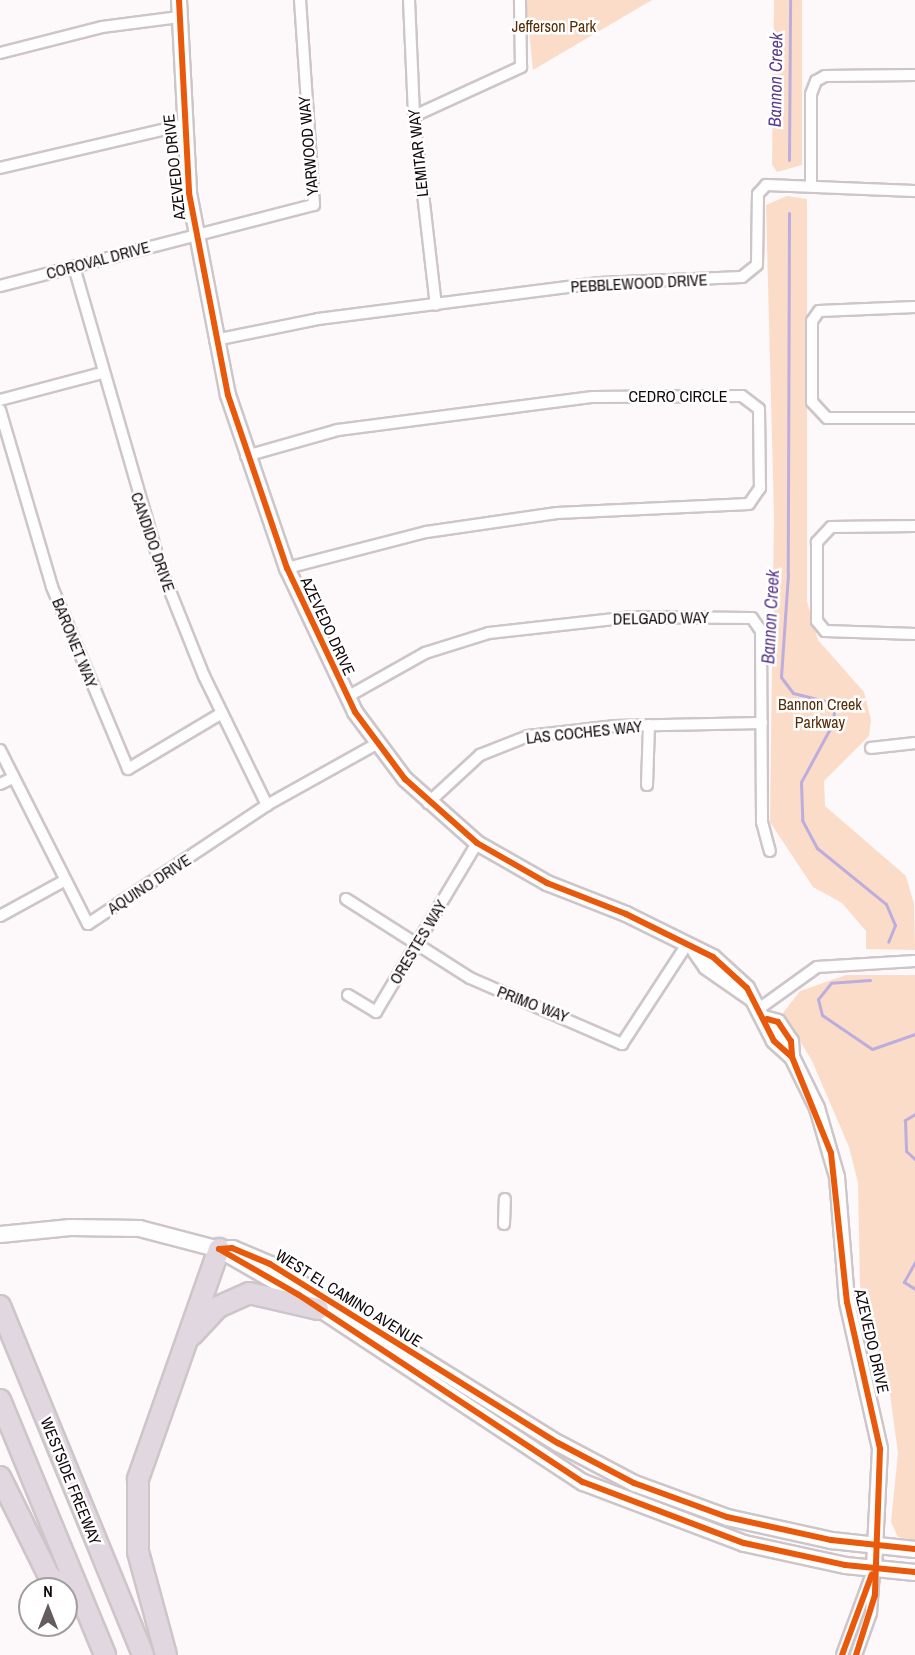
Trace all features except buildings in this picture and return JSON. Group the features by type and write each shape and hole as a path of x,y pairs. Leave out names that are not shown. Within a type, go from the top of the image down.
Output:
{"highway":[{"path":"166,1655 143,1578 135,1509 144,1454 219,1250"},
{"path":"186,1341 236,1296 261,1292 318,1309"},
{"name":"WESTSIDE FREEWAY","path":"0,1306 143,1655"},
{"path":"0,1400 105,1655"},
{"path":"0,1478 50,1577"},
{"path":"78,1599 84,1604"}],"main road":[{"name":"WEST EL CAMINO AVENUE","path":"2,1234 70,1227 139,1228 219,1250 318,1309 584,1482 744,1543 874,1568 915,1572"},
{"name":"WEST EL CAMINO AVENUE","path":"219,1250 232,1248 270,1264 558,1443 634,1483 727,1517 876,1547 915,1549"}],"street":[{"name":"AZEVEDO DRIVE","path":"179,0 183,125 195,235 215,340 246,456 286,568 346,697 376,744 429,803 477,843 547,883 626,914 713,957 760,1009 778,1023 791,1041 792,1057 821,1118 837,1177 847,1302 880,1449 874,1568"},
{"name":"YARWOOD WAY","path":"195,235 314,206 300,0"},
{"name":"LEMITAR WAY","path":"409,0 414,116 436,305"},
{"path":"414,116 521,67 520,0"},
{"path":"0,53 102,27 179,17"},
{"path":"811,184 811,94 816,81 825,76 915,75"},
{"path":"0,168 183,125"},
{"name":"PEBBLEWOOD DRIVE","path":"215,340 318,318 599,283 742,277 756,266 758,194 776,183 915,191"},
{"name":"COROVAL DRIVE","path":"0,286 195,235"},
{"name":"CANDIDO DRIVE","path":"74,267 154,550 222,713 267,805"},
{"path":"915,307 819,311 812,321 812,402 827,418 915,418"},
{"path":"0,399 102,372"},
{"name":"CEDRO CIRCLE","path":"246,456 338,430 593,397 742,396 759,409 760,488 749,504 557,513 426,532 286,568"},
{"name":"BARONET WAY","path":"0,410 52,587 129,769 222,713"},
{"path":"915,526 831,527 817,542 817,621 825,631 915,634"},
{"name":"DELGADO WAY","path":"346,697 425,653 489,633 632,617 745,616 761,631 762,822 770,851"},
{"name":"LAS COCHES WAY","path":"429,803 467,764 507,742 649,725 762,723"},
{"path":"646,785 649,725"},
{"path":"871,748 915,742"},
{"name":"AQUINO DRIVE","path":"0,750 64,881 88,924 267,805 376,744"},
{"path":"0,784 13,778"},
{"name":"ORESTES WAY","path":"348,995 376,1012 477,843"},
{"path":"0,916 64,881"},
{"name":"PRIMO WAY","path":"346,899 417,945 498,992 580,1022 622,1044 691,948"},
{"path":"760,1009 817,967 915,961"},
{"path":"504,1224 505,1199"},
{"path":"842,1655 874,1568"},
{"path":"856,1655 872,1613 874,1568"}],"green space":[{"name":"Jefferson Park","path":"526,0 652,0 533,70"},
{"path":"774,0 802,0 802,165 777,172 772,165"},
{"name":"Bannon Creek Parkway","path":"787,196 807,199 807,601 818,640 864,692 871,720 869,736 824,781 825,806 906,876 914,904 915,950 866,949 866,931 842,903 813,887 770,822 774,516 766,205"},
{"path":"846,975 915,975 915,1540 898,1537 891,1522 898,1453 890,1394 860,1286 858,1183 849,1147 812,1061 783,1013 800,991"}],"waterway":[{"name":"Bannon Creek","path":"789,160 790,0"},
{"name":"Bannon Creek","path":"789,213 788,574 781,677 793,693 828,702 834,710 833,723 801,782 802,820 817,848 886,904 895,925 888,942"},
{"name":"Bannon Creek","path":"870,980 831,983 818,999 822,1015 872,1049 915,1034"},
{"name":"Bannon Creek","path":"915,1114 905,1120 906,1151 915,1159"},
{"name":"Bannon Creek","path":"915,1262 904,1282 915,1289"}],"cycle path":[{"path":"179,0 189,193 228,395 287,568 355,712 405,779 477,843 547,883 626,914 713,957 747,988 774,1041 792,1057"},
{"path":"767,1019 778,1022 791,1041 792,1057 831,1153 847,1302 880,1449 875,1595 856,1655"},
{"path":"219,1249 232,1248 270,1264 558,1443 634,1483 727,1517 831,1540 915,1549"},
{"path":"219,1249 299,1295 583,1482 744,1543 845,1565 915,1572"},
{"path":"842,1655 872,1574"}]}
